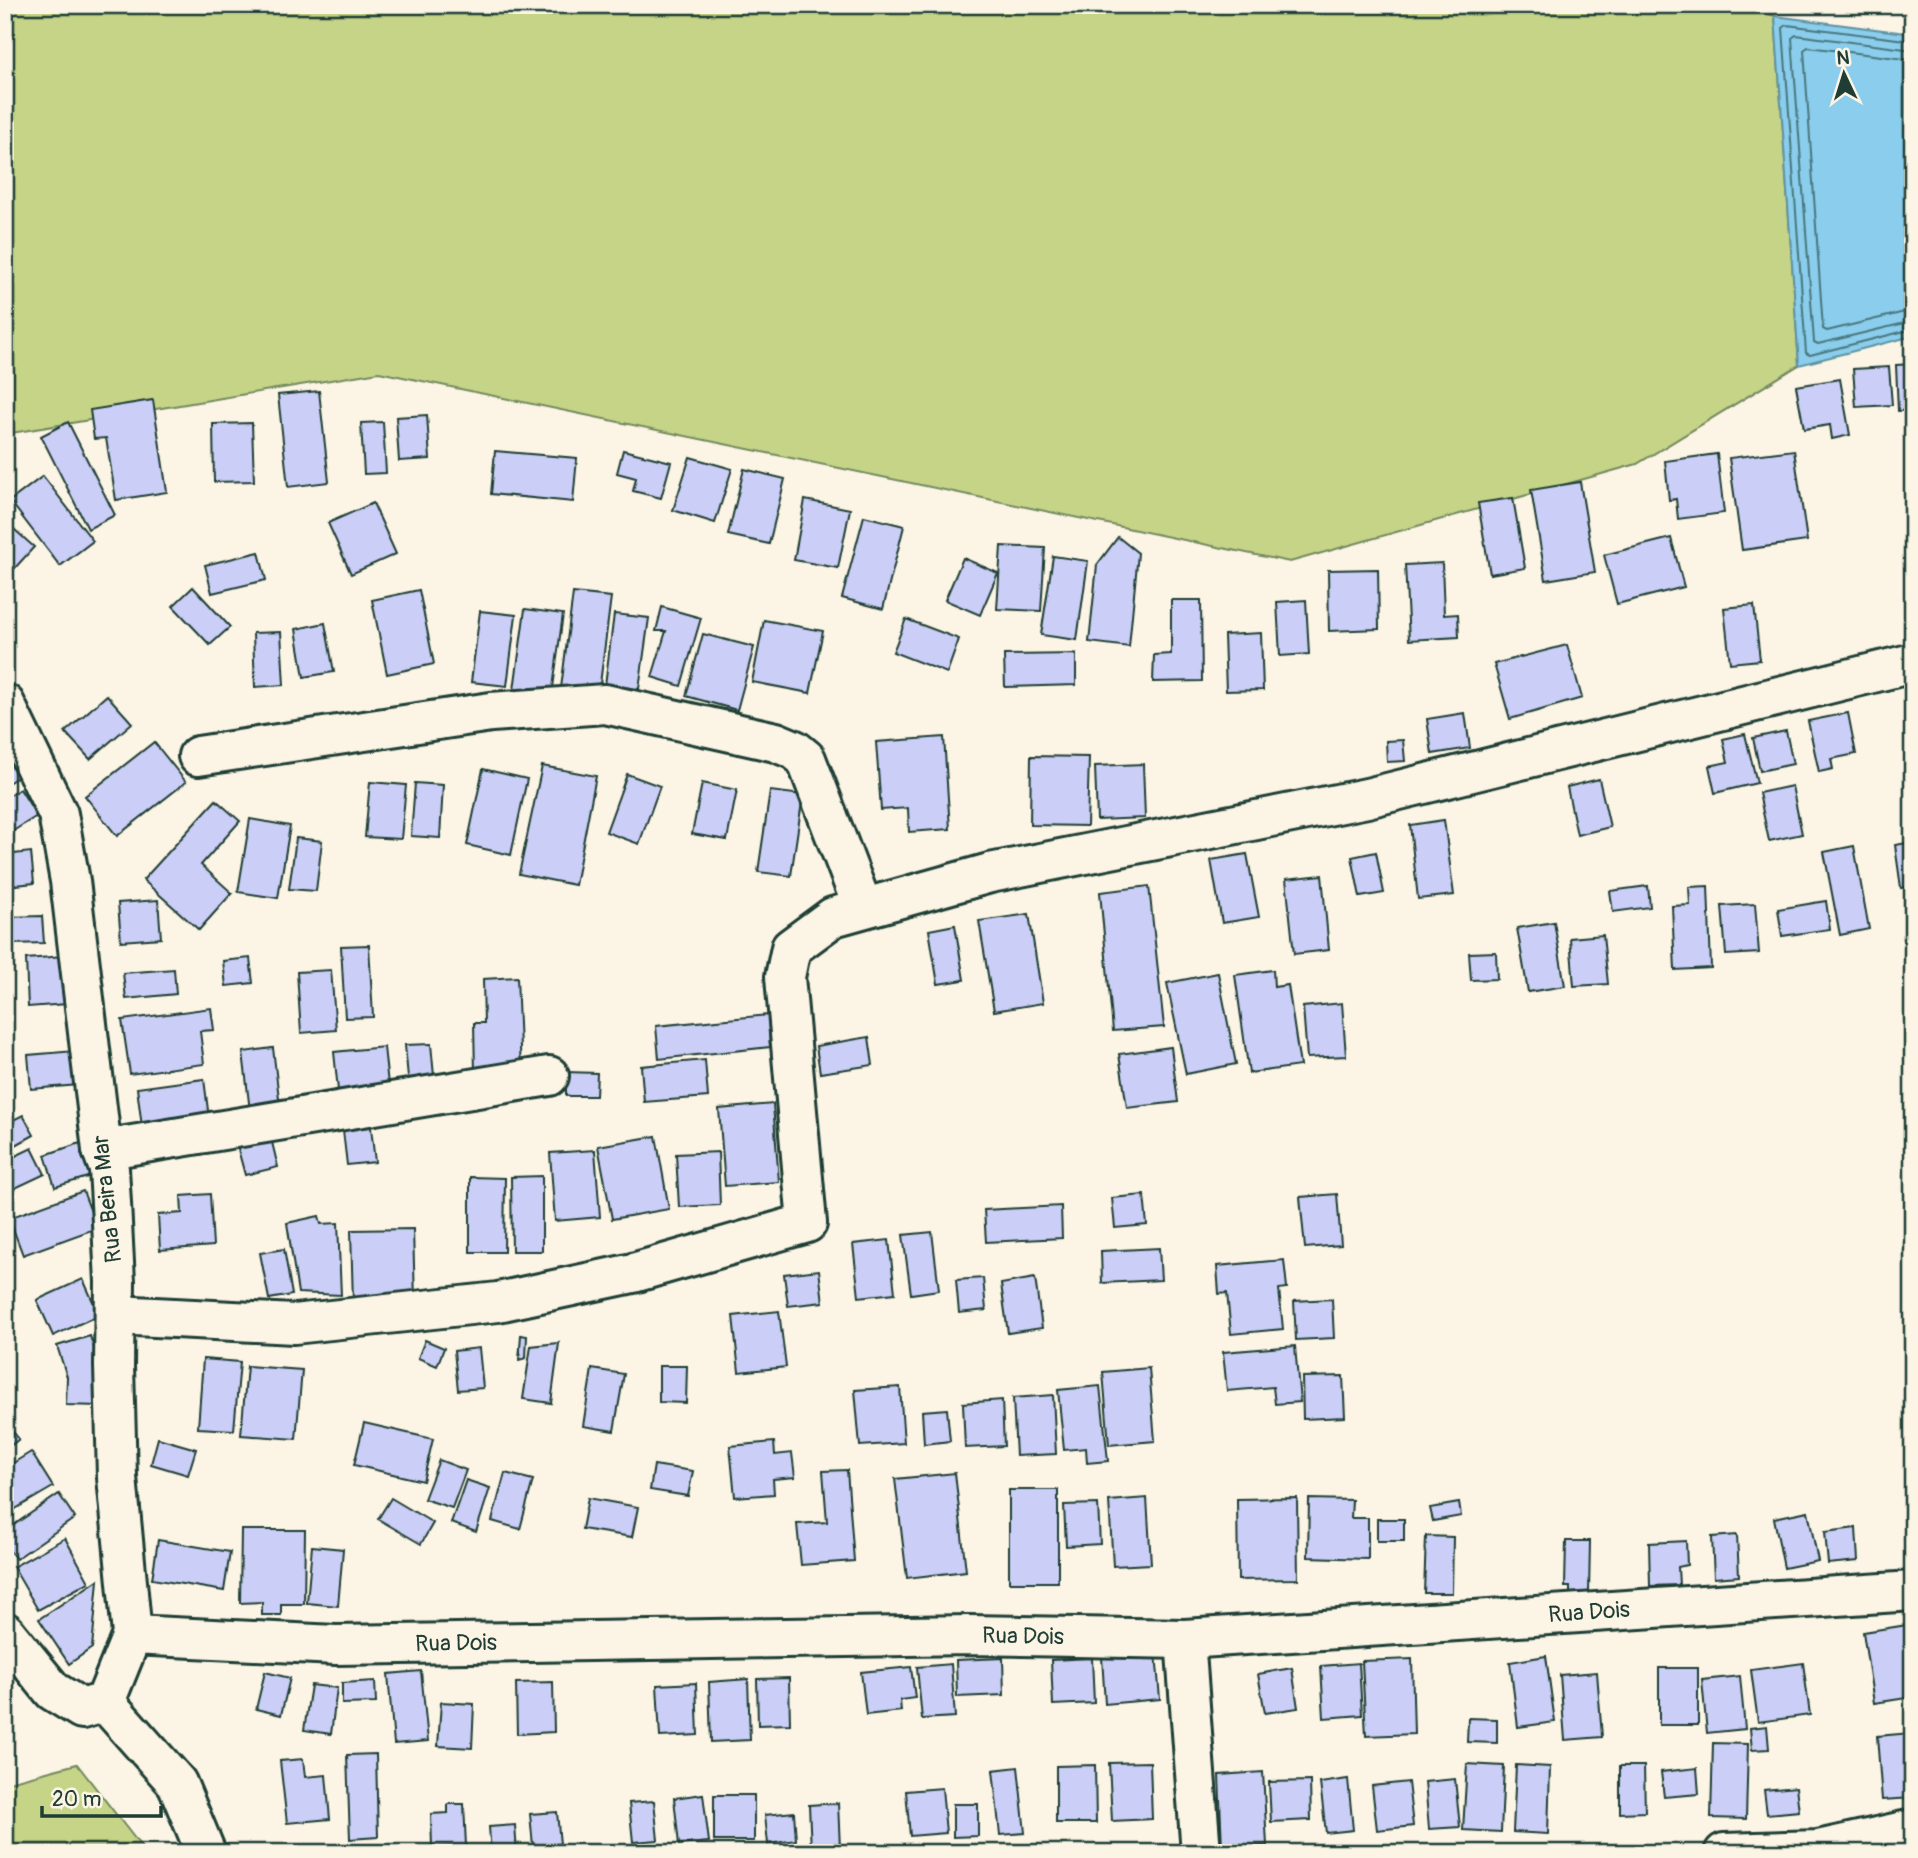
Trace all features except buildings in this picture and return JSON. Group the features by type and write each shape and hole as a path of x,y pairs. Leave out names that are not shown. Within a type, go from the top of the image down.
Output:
{"street":[{"path":"115,1315 294,1324 498,1302 633,1273 807,1223 785,977 791,948 833,917 990,873 1367,798 1913,663"},
{"name":"Rua Beira Mar","path":"5,704 58,814 70,881 102,1150 109,1169 115,1315 117,1477 132,1635 105,1702"},
{"path":"198,756 491,712 605,704 776,742 806,759 863,908"},
{"path":"102,1150 549,1076"},
{"name":"Rua Dois","path":"132,1635 336,1645 969,1635 1185,1639 1913,1591"},
{"path":"5,1632 53,1691 82,1709 105,1702 177,1783 206,1853"},
{"path":"1185,1639 1201,1853"},
{"path":"1724,1853 1818,1850 1913,1829"}],"green space":[{"path":"5,5 1743,5 1775,16 1799,365 1637,464 1290,562 379,372 5,434"},
{"path":"77,1764 146,1853 5,1853 5,1783"}],"water":[{"path":"1775,16 1913,34 1913,336 1799,365"}]}
